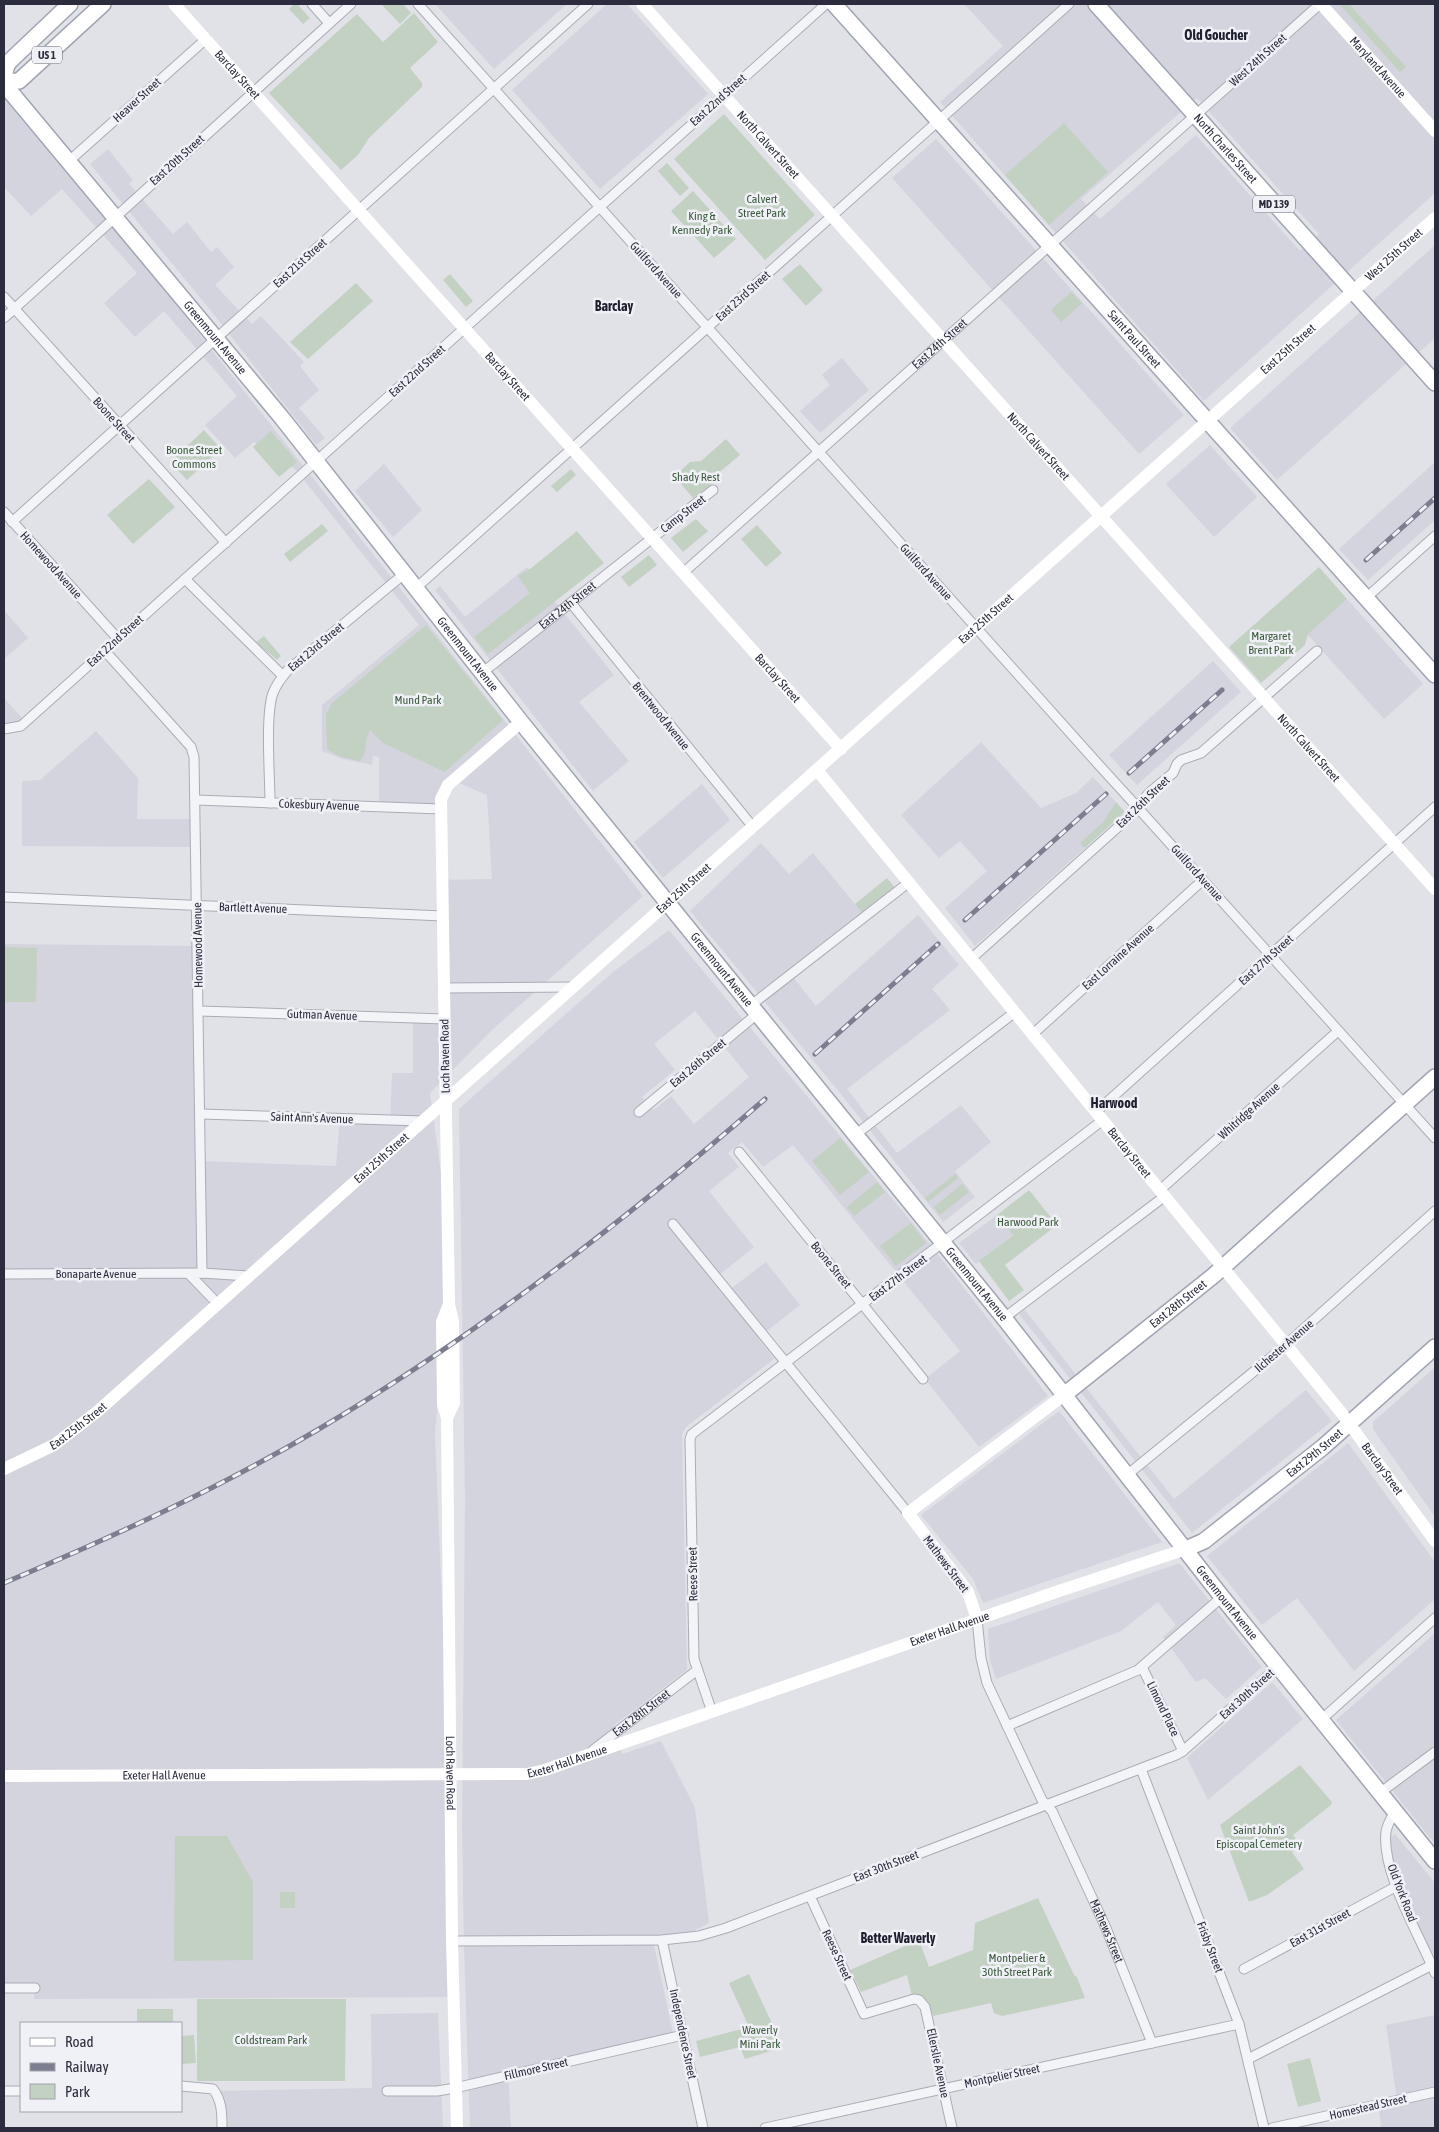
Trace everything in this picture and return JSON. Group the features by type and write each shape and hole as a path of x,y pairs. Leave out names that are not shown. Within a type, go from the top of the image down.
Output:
{"main road":[{"name":"US 1","path":"4,78 6,65 70,4"},
{"path":"86,19 90,4"},
{"name":"US 1","path":"4,83 19,81 103,4"},
{"name":"Barclay Street","path":"174,4 841,749"},
{"name":"North Calvert Street","path":"642,4 1435,889"},
{"name":"Saint Paul Street","path":"834,4 1435,675"},
{"name":"North Charles Street","path":"1096,4 1435,382"},
{"name":"Maryland Avenue","path":"1321,4 1435,131"},
{"name":"Greenmount Avenue","path":"4,83 315,462 667,904 1004,1318 1222,1597 1435,1861"},
{"name":"West 25th Street","path":"1353,292 1435,218"},
{"name":"East 25th Street","path":"4,1469 43,1452 66,1437 98,1411 1353,292"},
{"path":"441,808 442,793 448,785 521,722"},
{"name":"Barclay Street","path":"817,770 1350,1423 1435,1541"},
{"name":"Loch Raven Road","path":"441,808 449,1304 442,1322 443,1405 447,1418 452,1941 457,2128"},
{"name":"East 28th Street","path":"908,1513 1064,1395 1223,1267 1435,1077"},
{"name":"East 29th Street","path":"1186,1550 1200,1544 1350,1423 1435,1346"},
{"name":"Mathews Street","path":"908,1513 968,1592 977,1619"},
{"name":"Exeter Hall Avenue","path":"4,1776 527,1774 545,1770 977,1619 1186,1550"}],"street":[{"path":"312,4 329,23"},
{"name":"East 20th Street","path":"4,318 114,216 351,4"},
{"name":"Guilford Avenue","path":"418,4 1435,1138"},
{"name":"East 21st Street","path":"12,522 588,4"},
{"name":"East 22nd Street","path":"4,729 21,726 826,4"},
{"name":"East 23rd Street","path":"416,588 1069,4"},
{"name":"West 24th Street","path":"1196,116 1321,4"},
{"name":"Heaver Street","path":"69,162 206,39"},
{"name":"East 24th Street","path":"684,573 818,451 1196,116"},
{"name":"Boone Street","path":"4,297 226,543"},
{"name":"Camp Street","path":"652,538 713,490"},
{"name":"Homewood Avenue","path":"4,512 118,639"},
{"path":"1366,598 1435,536"},
{"name":"East 24th Street","path":"482,672 652,538"},
{"name":"East 23rd Street","path":"270,803 271,702 283,676 404,574"},
{"path":"185,579 283,676"},
{"name":"Brentwood Avenue","path":"571,603 753,827"},
{"name":"Homewood Avenue","path":"104,651 191,747 194,757 198,906 202,1273"},
{"name":"East 26th Street","path":"972,958 1138,807 1149,793 1173,773 1181,760 1201,752 1317,651"},
{"name":"Cokesbury Avenue","path":"196,800 441,808"},
{"name":"East 27th Street","path":"692,1434 943,1243 1099,1116 1271,955 1435,807"},
{"name":"East Lorraine Avenue","path":"1032,1034 1203,880"},
{"name":"East 26th Street","path":"639,1112 753,1010 908,883"},
{"name":"Bartlett Avenue","path":"4,897 443,916"},
{"path":"444,988 574,987"},
{"name":"Gutman Avenue","path":"199,1011 445,1019"},
{"path":"855,1135 1015,1012"},
{"name":"Whitridge Avenue","path":"1004,1318 1162,1193 1338,1031"},
{"name":"Saint Ann's Avenue","path":"201,1114 423,1121"},
{"name":"Boone Street","path":"739,1152 923,1379"},
{"name":"Ilchester Avenue","path":"1127,1475 1286,1345 1435,1211"},
{"name":"Mathews Street","path":"674,1224 908,1513"},
{"name":"Bonaparte Avenue","path":"4,1274 202,1273 248,1276"},
{"path":"189,1274 217,1303"},
{"name":"Reese Street","path":"692,1434 690,1439 694,1660 696,1671 712,1712"},
{"path":"1007,1726 1142,1667 1222,1597"},
{"path":"1322,1719 1435,1618"},
{"name":"Mathews Street","path":"977,1619 984,1675 1039,1795 1052,1811 1106,1928 1152,2043"},
{"name":"East 30th Street","path":"452,1941 662,1940 706,1934 810,1896 1141,1769 1183,1751 1279,1666"},
{"name":"Limond Place","path":"1142,1667 1183,1751"},
{"name":"East 28th Street","path":"588,1754 696,1671"},
{"path":"1380,1792 1435,1752"},
{"name":"Frisby Street","path":"1141,1769 1239,2024 1264,2128"},
{"name":"Old York Road","path":"1395,1811 1386,1832 1388,1855 1396,1886 1434,1969"},
{"name":"East 31st Street","path":"1244,1969 1396,1886"},
{"name":"Reese Street","path":"810,1896 864,2014 914,1999 919,2000"},
{"name":"Independence Street","path":"662,1940 703,2128"},
{"path":"1248,2059 1434,1969"},
{"path":"4,1988 35,1988"},
{"name":"Ellerslie Avenue","path":"919,2000 925,2007 952,2128"},
{"name":"Montpelier Street","path":"765,2128 1239,2024"},
{"name":"Fillmore Street","path":"387,2091 437,2091 455,2088 683,2035"},
{"path":"182,2086 213,2088 221,2106 222,2128"},
{"path":"4,2091 20,2090"},
{"name":"Homestead Street","path":"1272,2128 1435,2092"}],"shaded area":[{"path":"435,4 567,4 494,69"},
{"path":"607,4 627,4 708,94 600,189 512,90"},
{"path":"964,4 1435,4 1435,193 1204,401 940,102 1003,46","holes":["1197,98 1319,234 1300,251 1196,135 1100,219 1081,199"]},
{"path":"4,87 643,896 492,1030 430,1093 446,1209 446,1299 435,1434 449,1774 451,1997 34,1999 34,1989 4,1989 4,944 195,946 200,1161 336,1166 340,1118 390,1122 392,1073 413,1073 413,1014 442,1016 440,880 492,879 487,795 454,781 439,807 379,805 379,757 373,756 372,765 343,759 322,751 322,705 419,625 296,470 254,442 235,458 205,425 237,396 164,311 135,337 104,303 137,273 62,189 31,216 4,187"},
{"path":"936,139 1184,415 1139,454 892,178"},
{"path":"108,149 133,180 129,184 173,234 187,222 211,252 217,247 234,267 215,285 252,324 261,316 304,362 300,366 319,390 299,408 325,438 316,445 216,317 90,164"},
{"path":"1435,245 1435,338 1277,480 1230,428"},
{"path":"842,358 869,390 820,433 800,411 830,385 822,375"},
{"path":"1210,445 1257,497 1214,537 1166,484"},
{"path":"1435,462 1435,520 1368,580 1339,549"},
{"path":"384,464 422,510 393,537 355,491"},
{"path":"527,567 614,675 579,702 629,761 593,791 435,590 440,586 465,617"},
{"path":"1347,599 1423,684 1384,719 1307,634"},
{"path":"4,610 28,638 4,659"},
{"path":"1213,661 1241,692 1137,785 1109,755"},
{"path":"4,698 25,721 4,728"},
{"path":"96,731 138,778 137,819 196,819 197,847 22,846 22,781 40,780"},
{"path":"981,742 1041,808 1076,793 1093,777 1116,802 1103,822 1081,843 1085,848 975,946 945,908 987,871 960,841 939,858 901,815"},
{"path":"702,784 730,820 663,878 634,842"},
{"path":"761,843 789,874 813,853 863,914 789,972 816,1006 918,915 959,965 932,989 950,1010 847,1089 897,1153 961,1105 991,1142 955,1171 975,1197 943,1222 840,1093 690,911"},
{"path":"669,930 929,1243 1048,1396 979,1447 925,1379 960,1351 793,1145 763,1167 742,1142 728,1153 739,1167 709,1191 754,1247 713,1280 724,1294 766,1262 800,1305 758,1338 774,1359 686,1427 682,1434 687,1670 613,1726 622,1754 661,1741 695,1808 709,1923 692,1932 652,1936 673,2033 508,2070 511,2128 470,2128 462,1827 465,1500 459,1109 613,972","holes":["695,1011 749,1077 694,1124 671,1096 654,1110 642,1097 675,1070 654,1044"]},
{"path":"997,1215 1013,1234 976,1264 959,1243"},
{"path":"1025,1310 1174,1499 1306,1390 1332,1421 1192,1533 1019,1314"},
{"path":"1435,1367 1435,1517 1373,1429 1373,1422"},
{"path":"1059,1411 1162,1542 983,1603 973,1579 921,1515"},
{"path":"1348,1443 1435,1562 1435,1599 1354,1671 1297,1598 1262,1625 1207,1556"},
{"path":"1180,1564 1262,1667 1226,1699 1205,1678 1196,1682 1163,1637 1176,1625 1158,1602 1121,1631 996,1679 990,1661 988,1629"},
{"path":"1435,1633 1435,1844 1336,1720"},
{"path":"1271,1683 1274,1684 1303,1719 1208,1800 1187,1758"},
{"path":"1395,1834 1435,1883 1435,1963 1393,1864 1390,1838"},
{"path":"438,2013 443,2128 222,2128 212,2091 372,2088 371,2014"},
{"path":"1435,2015 1435,2128 1381,2128 1379,2110 1398,2106 1386,2025"}],"green space":[{"path":"294,4 297,4 310,18 303,24 289,9"},
{"path":"381,4 403,4 411,13 400,24"},
{"path":"1349,4 1406,67 1400,72 1340,5"},
{"path":"414,13 438,42 410,68 422,83 422,87 369,138 358,155 341,170 269,93 357,14 383,42"},
{"name":"Calvert Street Park","path":"724,114 815,215 765,260 674,159"},
{"path":"1064,123 1108,172 1049,225 1005,175"},
{"path":"667,163 689,188 680,196 658,171"},
{"name":"King & Kennedy Park","path":"693,191 736,239 714,258 671,211"},
{"path":"800,264 823,290 806,306 782,279"},
{"path":"450,274 473,301 466,307 443,280"},
{"path":"356,283 373,301 308,359 290,342"},
{"path":"1071,292 1082,303 1061,322 1051,310"},
{"name":"Boone Street Commons","path":"204,430 221,449 187,480 170,462"},
{"path":"271,431 297,462 279,477 253,447"},
{"name":"Shady Rest","path":"726,439 740,455 715,476 710,486 693,498 676,478 678,473 690,462 701,461"},
{"path":"571,469 576,475 557,492 551,486"},
{"path":"149,479 175,507 133,544 107,515"},
{"path":"696,519 708,531 683,552 671,538"},
{"path":"322,524 328,531 290,562 284,554"},
{"path":"757,525 782,553 766,567 741,539"},
{"path":"577,531 604,563 488,654 474,637 530,593 518,576 530,569"},
{"path":"649,555 657,565 629,587 621,577"},
{"name":"Margaret Brent Park","path":"1319,567 1347,599 1308,634 1305,645 1261,683 1229,647"},
{"name":"Mund Park","path":"426,625 503,720 445,772 383,743 370,730 364,755 359,761 339,756 327,749 326,715 331,704"},
{"path":"264,636 281,656 277,660 256,642"},
{"path":"1116,802 1125,812 1085,848 1080,843 1103,822"},
{"path":"887,878 895,888 863,914 855,904"},
{"path":"4,947 37,948 36,1002 4,1002"},
{"path":"840,1138 869,1172 840,1195 812,1161"},
{"path":"955,1174 958,1178 928,1202 925,1198"},
{"path":"877,1182 885,1192 854,1216 847,1207"},
{"path":"962,1184 969,1192 940,1215 934,1207"},
{"name":"Harwood Park","path":"1029,1190 1057,1225 1005,1265 1024,1290 1009,1301 979,1261 1013,1235 997,1215"},
{"path":"911,1223 926,1243 896,1266 880,1246"},
{"name":"Saint John's Episcopal Cemetery","path":"1300,1765 1332,1802 1331,1805 1293,1835 1296,1839 1291,1843 1296,1849 1292,1852 1304,1869 1267,1895 1249,1902 1220,1825"},
{"path":"175,1836 227,1836 253,1882 253,1960 174,1961"},
{"path":"280,1892 295,1892 295,1908 280,1908"},
{"name":"Montpelier & 30th Street Park","path":"1038,1898 1074,1975 1077,1977 1085,1998 1002,2016 994,2013 991,2003 933,2016 929,2004 924,1998 912,1996 907,1975 861,1992 850,1970 919,1940 929,1967 973,1950 975,1923"},
{"name":"Waverly Mini Park","path":"749,1974 783,2047 745,2059 740,2047 700,2057 696,2041 749,2027 729,1983"},
{"name":"Coldstream Park","path":"197,1999 346,1999 345,2081 197,2081"},
{"path":"137,2009 173,2009 173,2022 137,2022"},
{"path":"194,2035 196,2063 182,2064 182,2036"},
{"path":"1310,2058 1321,2101 1298,2107 1287,2064"}],"railway":[{"path":"1366,560 1435,498"},
{"path":"1129,773 1222,690"},
{"path":"965,920 1106,794"},
{"path":"815,1054 938,944"},
{"path":"4,1583 85,1548 203,1492 281,1451 378,1393 494,1315 550,1274 659,1189 765,1099"}],"district":[{"name":"Old Goucher","path":"1216,35"},
{"name":"Barclay","path":"614,306"},
{"name":"Harwood","path":"1114,1103"},
{"name":"Better Waverly","path":"898,1938"}]}
